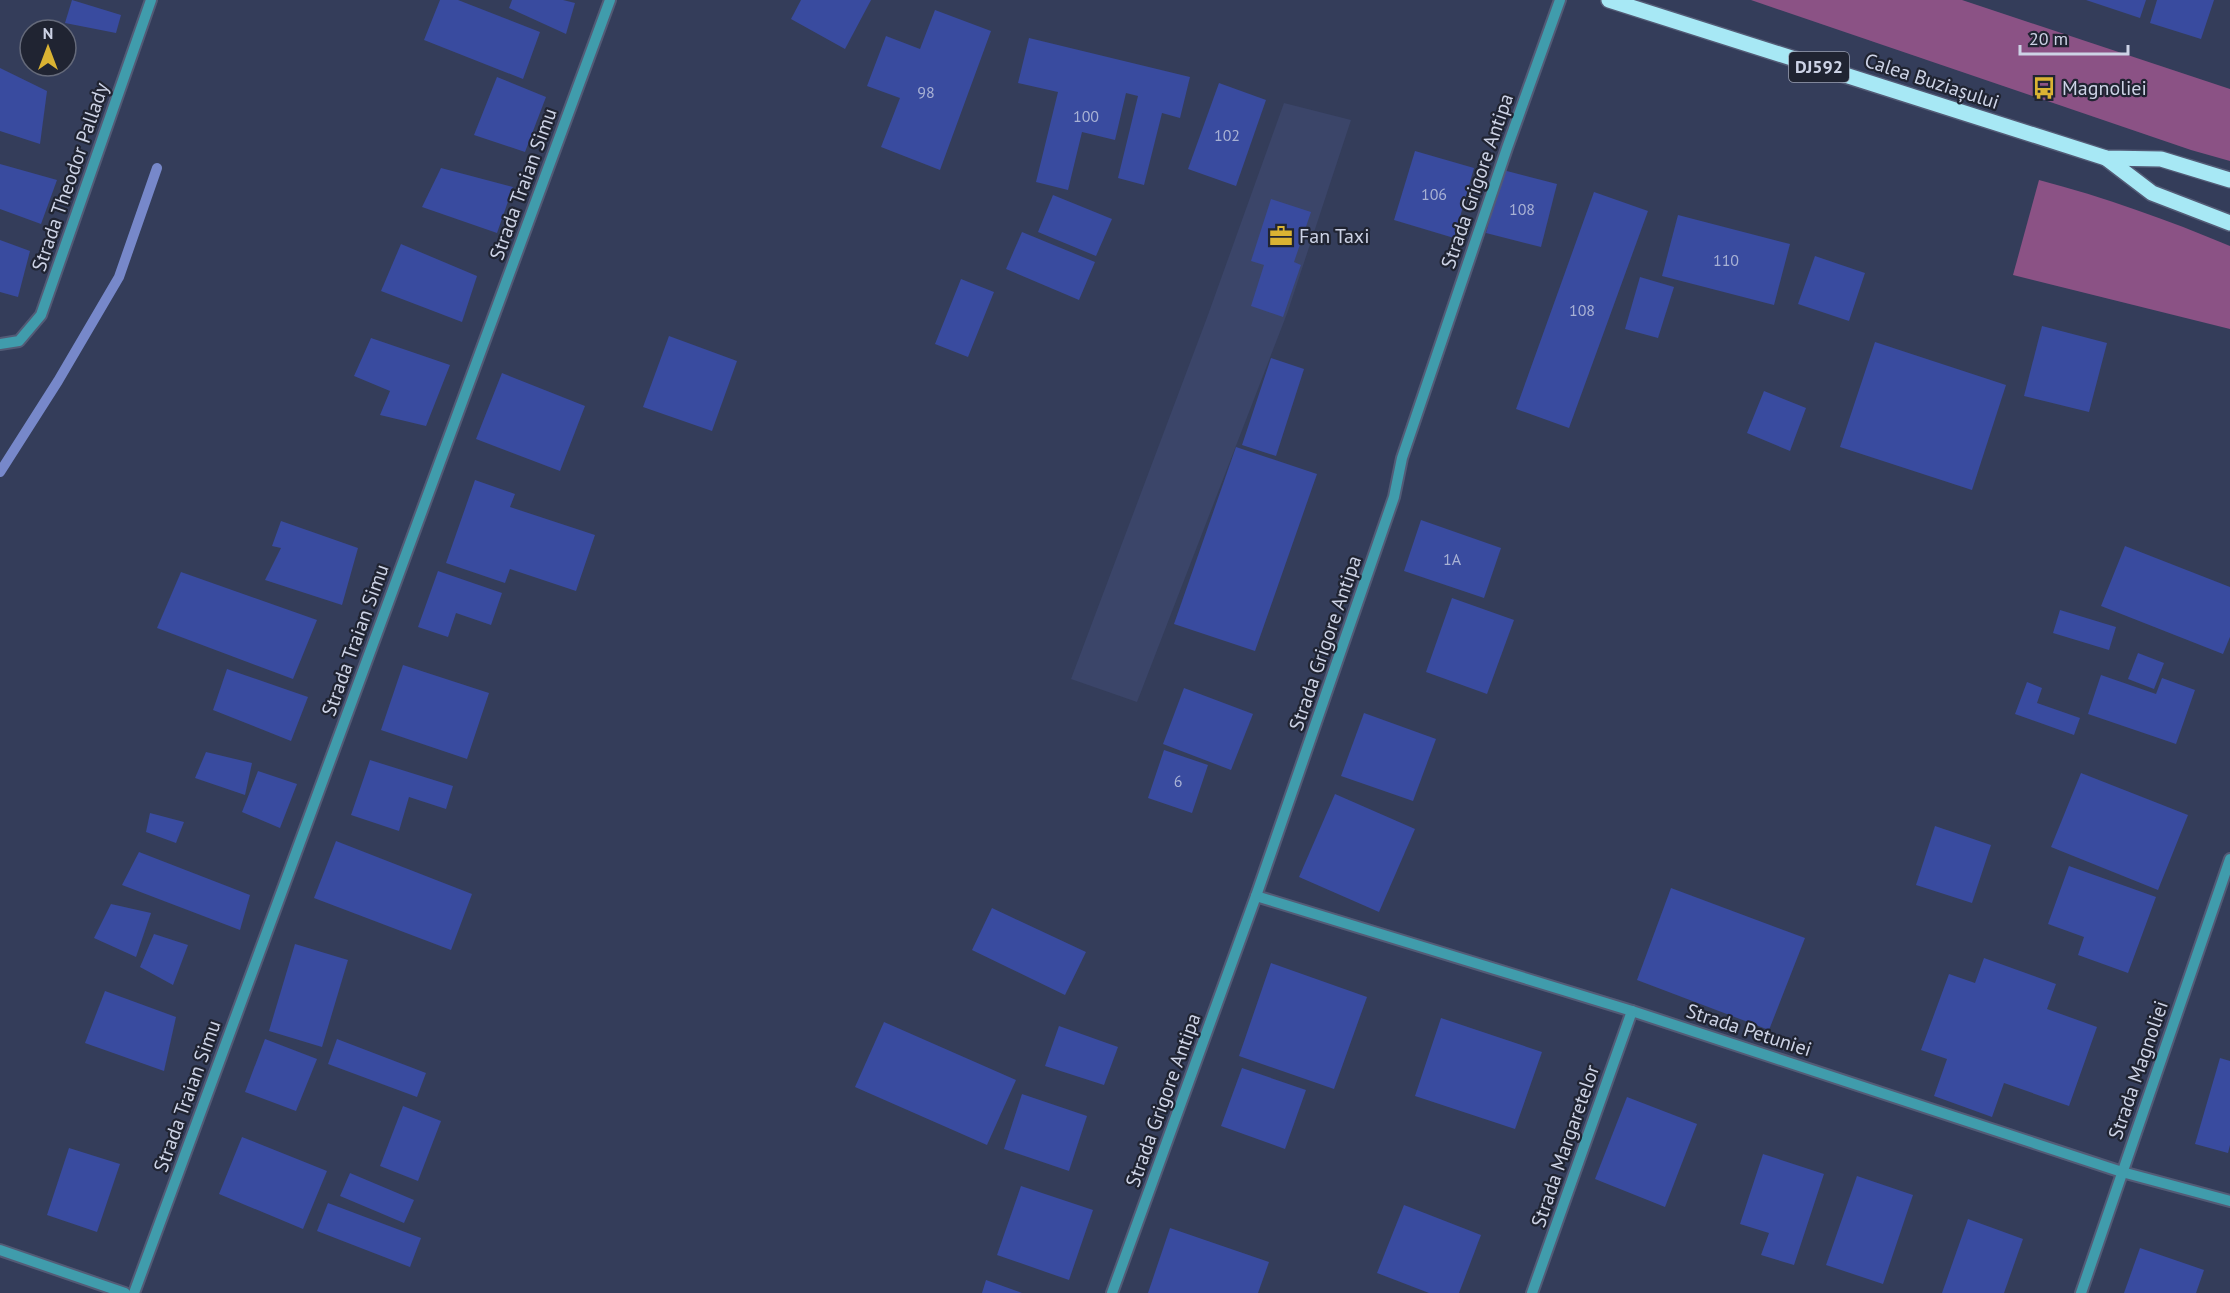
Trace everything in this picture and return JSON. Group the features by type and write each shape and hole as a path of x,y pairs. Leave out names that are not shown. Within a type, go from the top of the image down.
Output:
{"main road":[{"name":"Calea Buziașului","path":"1609,0 2106,158 2161,159 2230,180"},
{"name":"Calea Buziașului","path":"2106,158 2152,194 2230,223"}],"street":[{"name":"Strada Theodor Pallady","path":"0,344 19,341 41,315 151,0"},
{"name":"Strada Traian Simu","path":"134,1293 610,0"},
{"name":"Strada Grigore Antipa","path":"1112,1293 1256,897 1394,497 1402,458 1507,148 1560,0"},
{"name":"Strada Magnoliei","path":"2081,1293 2230,859"},
{"name":"Strada Petuniei","path":"1256,897 1632,1011 2122,1172 2230,1202"},
{"name":"Strada Margaretelor","path":"1532,1293 1632,1011"},
{"path":"0,1250 125,1293"}],"shaded area":[{"path":"1751,0 1962,0 2230,89 2230,161 2191,150"},
{"path":"1284,103 1351,120 1288,311 1137,702 1071,679 1208,315"},
{"path":"2039,180 2136,210 2230,246 2230,329 2013,275"}],"building":[{"path":"72,0 121,15 116,33 78,26 78,18 67,18"},
{"path":"440,0 458,0 540,32 523,79 424,40"},
{"path":"512,0 563,0 575,3 566,34 509,8"},
{"path":"801,0 871,0 845,49 791,19"},
{"path":"2086,0 2146,0 2140,18"},
{"path":"2157,0 2214,0 2201,39 2150,23"},
{"path":"935,10 991,31 940,170 881,147 900,98 867,86 886,36 920,49"},
{"path":"1029,38 1190,77 1180,118 1162,113 1144,185 1118,178 1138,96 1126,93 1115,140 1082,132 1068,190 1036,182 1058,92 1018,83"},
{"path":"0,68 47,91 40,144 0,131"},
{"path":"497,77 546,97 525,152 474,135"},
{"path":"1219,83 1266,100 1236,186 1188,169"},
{"path":"1415,151 1474,168 1454,238 1394,220"},
{"path":"0,164 57,180 41,224 0,209"},
{"path":"441,168 513,187 497,233 422,207"},
{"path":"1503,170 1557,184 1541,247 1486,233"},
{"path":"1594,192 1648,211 1569,428 1516,409"},
{"path":"1053,195 1112,219 1096,256 1038,232"},
{"name":"Fan Taxi","path":"1271,199 1311,212 1294,262 1301,265 1283,317 1251,306 1264,265 1251,261"},
{"path":"1678,215 1790,244 1774,305 1662,276"},
{"path":"1022,232 1095,262 1079,300 1006,269"},
{"path":"0,240 30,251 18,297 0,292"},
{"path":"401,244 477,276 462,322 381,291"},
{"path":"1815,256 1865,273 1849,321 1798,304"},
{"path":"1640,277 1674,287 1658,338 1625,329"},
{"path":"961,279 994,292 968,357 935,344"},
{"path":"2042,326 2107,343 2089,412 2024,396"},
{"path":"669,336 737,361 712,431 643,407"},
{"path":"371,338 450,365 426,426 380,415 390,391 354,376"},
{"path":"1875,342 2006,385 1972,490 1840,447"},
{"path":"1271,358 1304,369 1276,456 1242,445"},
{"path":"502,373 585,406 560,471 476,439"},
{"path":"1764,391 1806,408 1790,451 1747,433"},
{"path":"1236,447 1317,474 1255,651 1174,624"},
{"path":"475,480 515,494 510,507 595,535 576,591 510,569 505,583 446,563"},
{"path":"1421,520 1501,548 1484,598 1404,571"},
{"path":"281,521 358,548 342,605 265,580 281,548 272,546"},
{"path":"2125,546 2230,587 2230,637 2223,654 2101,606"},
{"path":"438,571 502,593 491,625 456,613 448,637 418,627"},
{"path":"181,572 317,620 293,679 157,628"},
{"path":"1452,598 1514,620 1487,694 1426,672"},
{"path":"2060,610 2116,627 2109,650 2053,633"},
{"path":"2138,653 2164,663 2154,689 2128,679"},
{"path":"403,665 489,693 467,759 381,730"},
{"path":"227,669 308,697 291,741 213,710"},
{"path":"2101,675 2156,694 2162,678 2195,690 2176,744 2088,714"},
{"path":"2027,682 2042,688 2037,703 2080,718 2074,735 2015,714"},
{"path":"1184,688 1253,714 1231,770 1163,744"},
{"path":"1364,713 1436,739 1413,801 1341,776"},
{"path":"1164,750 1208,765 1192,813 1148,798"},
{"path":"206,752 252,763 245,795 195,778"},
{"path":"370,760 453,786 446,809 409,797 399,831 351,815"},
{"path":"258,771 297,784 280,828 242,812"},
{"path":"2081,773 2188,815 2158,890 2051,847"},
{"path":"1335,794 1415,829 1379,912 1299,877"},
{"path":"150,813 184,822 176,843 146,832"},
{"path":"1935,826 1991,845 1972,903 1916,885"},
{"path":"336,841 472,894 451,950 314,898"},
{"path":"139,852 250,895 240,930 122,885"},
{"path":"2069,866 2156,897 2128,973 2078,955 2084,937 2048,924"},
{"path":"1671,888 1805,938 1769,1030 1637,980"},
{"path":"111,904 151,913 136,957 94,938"},
{"path":"992,908 1086,952 1065,995 972,950"},
{"path":"154,934 188,945 173,985 140,967"},
{"path":"295,944 348,960 322,1047 269,1031"},
{"path":"1984,958 2056,984 2047,1009 2097,1027 2069,1106 2004,1083 1992,1117 1934,1096 1947,1059 1921,1050 1949,974 1975,983"},
{"path":"1271,963 1367,997 1334,1089 1239,1056"},
{"path":"105,991 176,1017 164,1071 85,1043"},
{"path":"1441,1018 1542,1052 1515,1129 1415,1096"},
{"path":"884,1022 1016,1080 987,1145 855,1087"},
{"path":"1059,1026 1118,1047 1104,1085 1045,1066"},
{"path":"265,1039 317,1059 296,1111 245,1092"},
{"path":"337,1039 426,1073 417,1097 328,1064"},
{"path":"2220,1058 2230,1061 2230,1145 2228,1153 2195,1144"},
{"path":"1242,1068 1306,1090 1285,1149 1221,1126"},
{"path":"1022,1094 1087,1116 1069,1171 1004,1149"},
{"path":"1627,1097 1697,1124 1665,1207 1595,1179"},
{"path":"403,1106 441,1121 418,1181 380,1166"},
{"path":"242,1137 327,1171 303,1229 219,1194"},
{"path":"69,1148 120,1164 97,1232 47,1215"},
{"path":"1763,1154 1824,1174 1794,1265 1761,1255 1769,1233 1740,1224"},
{"path":"350,1173 414,1200 404,1223 340,1196"},
{"path":"1857,1176 1913,1195 1883,1284 1826,1265"},
{"path":"1021,1186 1093,1210 1069,1280 997,1255"},
{"path":"328,1203 421,1238 410,1267 317,1231"},
{"path":"1404,1205 1481,1235 1459,1293 1429,1293 1377,1273"},
{"path":"1968,1219 2023,1239 2004,1293 1942,1293"},
{"path":"1170,1228 1269,1262 1258,1293 1148,1293"},
{"path":"2140,1248 2204,1270 2196,1293 2124,1293"},
{"path":"986,1280 1022,1293 982,1293"}],"waterway":[{"path":"0,472 58,381 119,277 157,168"}],"place":[{"name":"Magnoliei","path":"2044,88"},
{"name":"Fan Taxi","path":"1281,236"}]}
